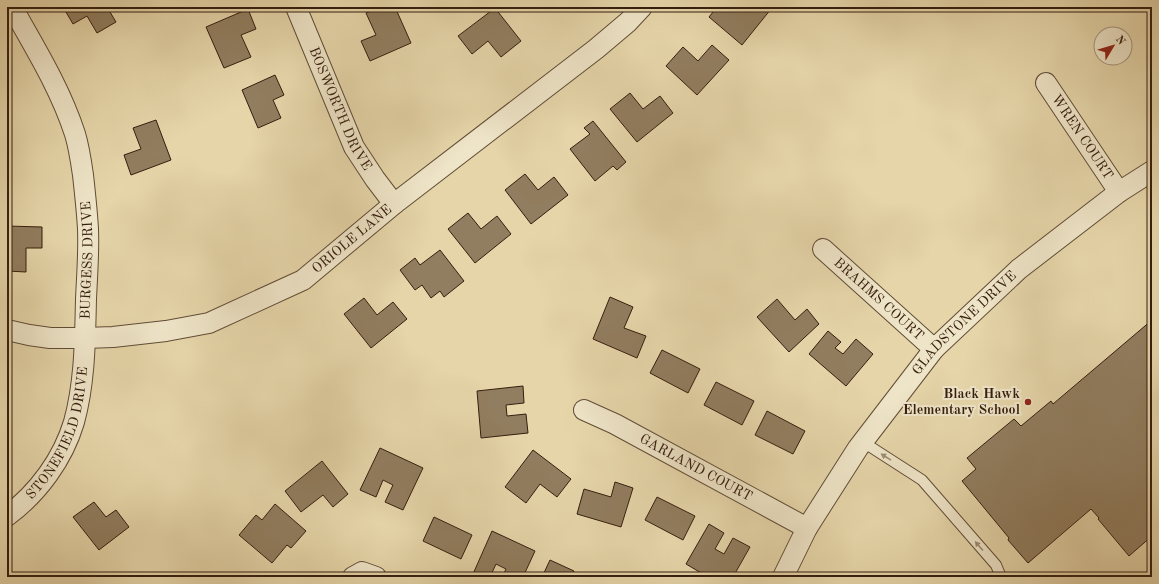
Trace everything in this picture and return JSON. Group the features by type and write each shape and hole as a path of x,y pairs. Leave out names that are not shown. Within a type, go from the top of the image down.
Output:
{"street":[{"name":"BURGESS DRIVE","path":"12,7 50,74 75,134 81,158 88,230 84,338"},
{"name":"BOSWORTH DRIVE","path":"296,7 354,147 394,204"},
{"name":"ORIOLE LANE","path":"7,330 36,336 84,338 113,337 166,331 210,323 303,280 394,204 596,49 628,22 642,7"},
{"name":"WREN COURT","path":"1046,83 1119,192"},
{"name":"GLADSTONE DRIVE","path":"783,577 807,528 863,442 934,350 1019,269 1119,192 1152,171"},
{"name":"BRAHMS COURT","path":"822,249 934,350"},
{"name":"STONEFIELD DRIVE","path":"7,516 38,488 63,449 79,402 83,375 84,338"},
{"name":"GARLAND COURT","path":"584,410 615,424 807,528"},
{"path":"353,577 362,572 376,577"}],"lane":[{"path":"863,442 922,480 996,565 1001,577"}],"building":[{"path":"63,7 107,7 116,22 97,33 87,16 73,24"},
{"path":"381,7 395,7 411,43 370,61 361,41 376,35 366,13"},
{"path":"717,7 736,7 741,11 744,7 769,7 771,9 742,45 709,17"},
{"path":"495,8 521,41 501,57 488,41 472,54 458,36"},
{"path":"248,9 256,29 241,35 251,57 224,68 206,27"},
{"path":"712,45 729,60 697,95 666,66 683,47 698,61"},
{"path":"275,75 284,95 273,100 281,118 258,128 242,90"},
{"path":"630,93 643,109 660,96 673,113 637,142 610,109"},
{"path":"7,95 11,102 7,104"},
{"path":"156,120 171,160 131,175 124,155 141,149 133,128"},
{"path":"593,121 626,162 617,170 613,166 595,181 570,149 590,134 584,128"},
{"path":"525,174 538,190 554,177 568,195 531,224 505,190"},
{"path":"468,213 481,229 497,216 511,234 475,263 448,229"},
{"path":"7,226 42,227 42,248 26,248 26,272 7,271"},
{"path":"440,250 464,281 444,297 440,291 431,298 422,285 415,290 400,270 415,258 420,265"},
{"path":"610,297 633,307 624,328 646,336 637,358 593,339"},
{"path":"364,298 377,315 393,302 407,319 371,348 344,314"},
{"path":"777,299 795,320 807,309 819,324 789,352 757,317"},
{"path":"1152,320 1152,536 1129,556 1091,509 1028,563 962,481 976,469 967,458 1014,419 1021,426 1051,401 1053,404"},
{"path":"828,331 841,342 835,348 843,354 856,339 873,354 846,386 809,354"},
{"path":"662,350 700,369 688,393 650,373"},
{"path":"716,382 754,401 742,425 704,405"},
{"path":"523,386 524,403 506,405 507,416 526,414 528,433 481,438 477,391"},
{"path":"767,411 805,431 793,454 755,435"},
{"path":"380,448 423,468 403,510 385,502 393,485 383,480 376,497 360,490"},
{"path":"533,450 571,479 557,497 540,484 526,503 505,487"},
{"path":"322,461 348,494 333,507 323,495 301,512 285,491"},
{"path":"615,482 633,488 621,527 577,514 584,489 611,497"},
{"path":"657,497 695,516 683,540 645,520"},
{"path":"94,502 106,517 116,510 129,527 99,550 73,517"},
{"path":"275,504 306,531 291,548 287,545 272,563 239,535 256,515 262,520"},
{"path":"434,517 472,535 461,559 423,541"},
{"path":"709,524 724,533 715,549 724,554 733,538 750,547 733,577 708,577 686,564"},
{"path":"492,531 535,551 523,577 502,577 506,569 496,564 490,577 480,577 473,574"},
{"path":"550,560 574,571 572,577 542,577"},
{"path":"243,572 247,577 237,577"}],"place":[{"name":"Black Hawk Elementary School","path":"1028,402"}]}
